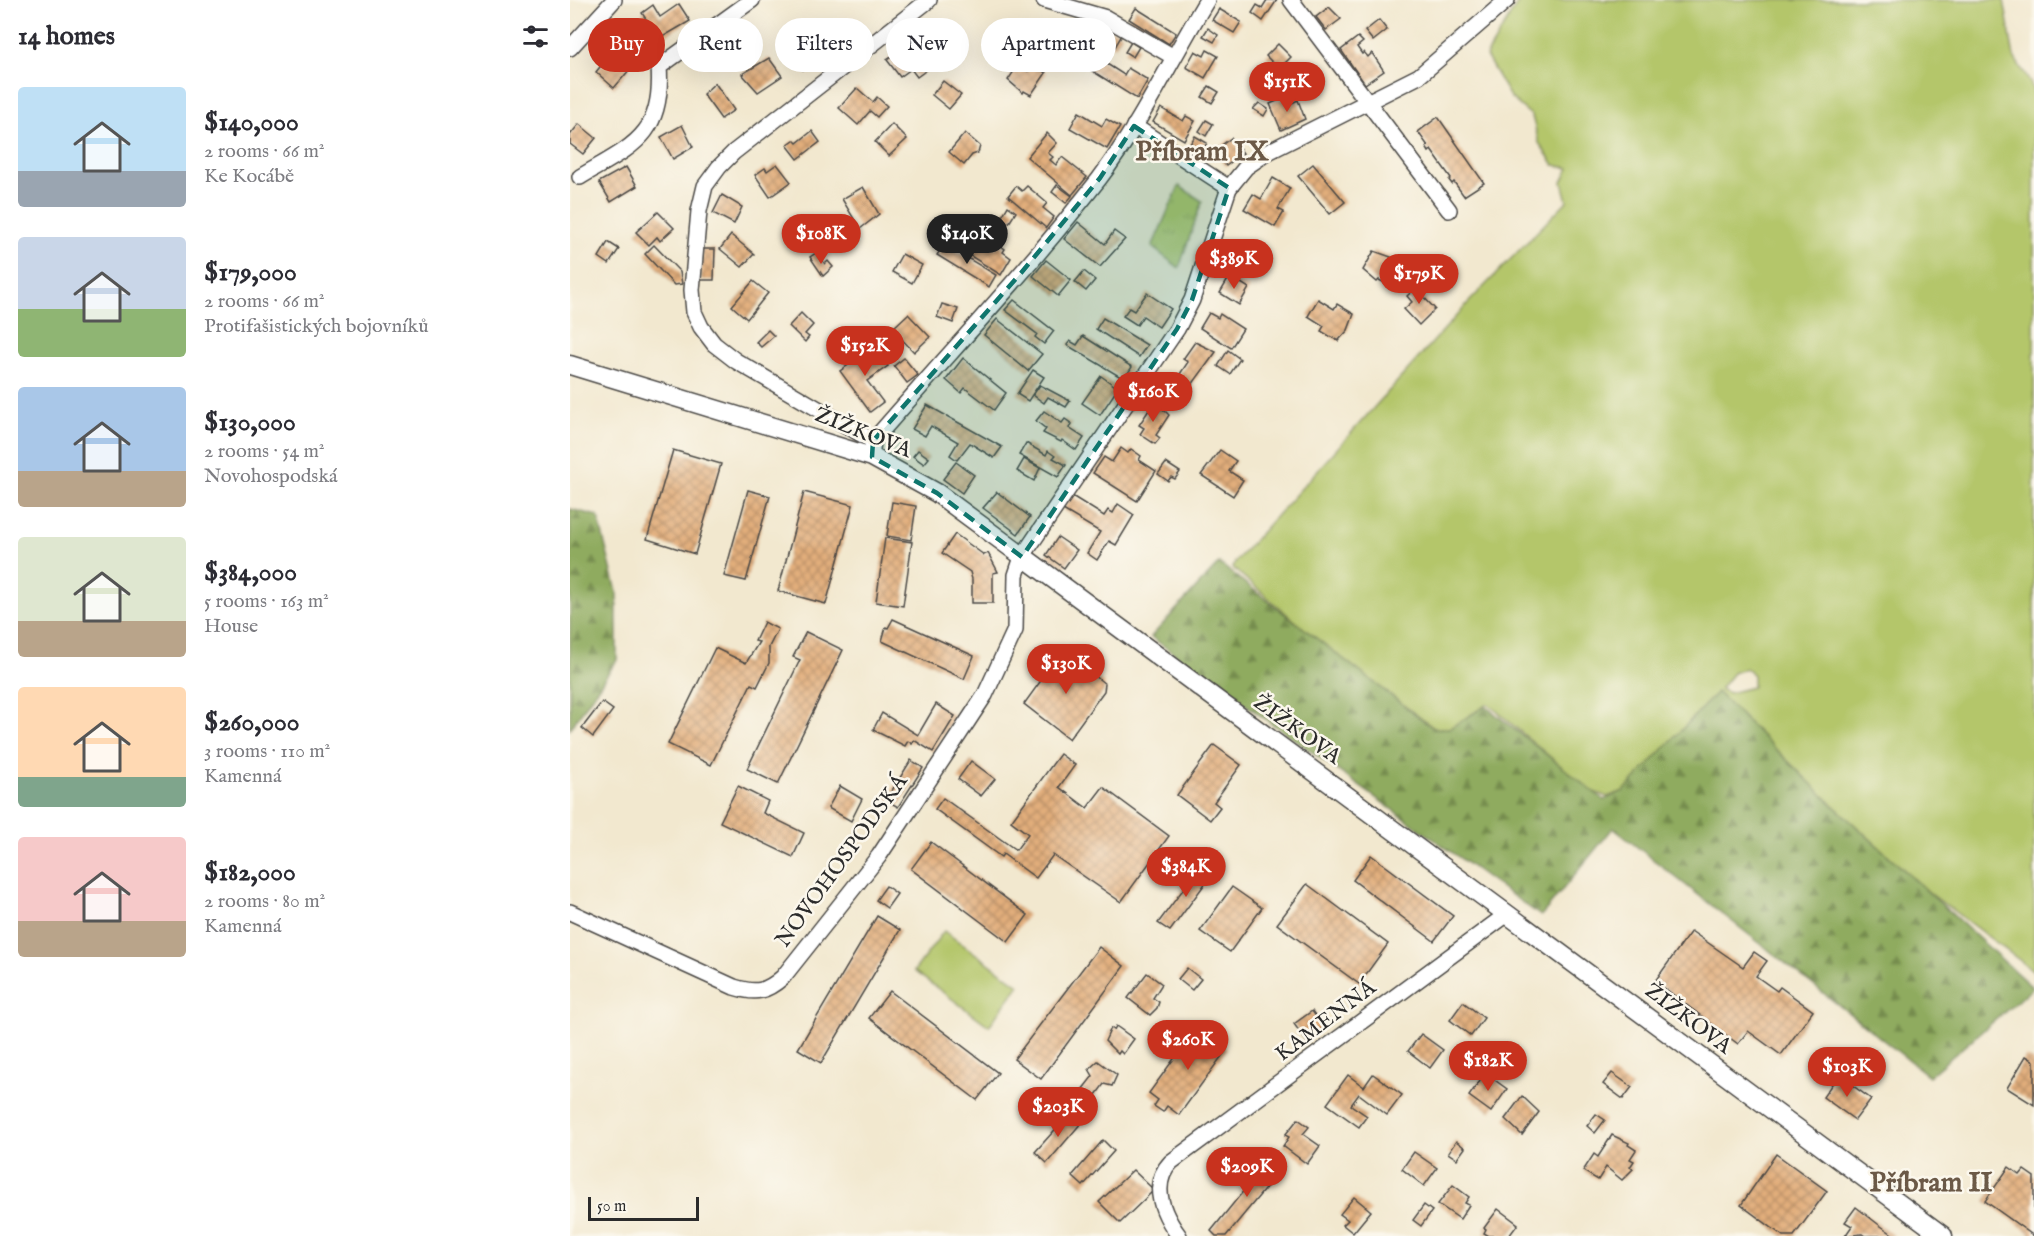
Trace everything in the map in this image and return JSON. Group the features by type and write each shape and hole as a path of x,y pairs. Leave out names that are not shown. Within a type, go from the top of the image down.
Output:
{"street":[{"path":"570,48 614,0"},
{"path":"580,177 627,149 650,126 657,111 660,88 658,67 752,0"},
{"path":"1044,0 1106,18 1172,56"},
{"path":"922,2 734,152 718,167 705,186 699,211 692,290 694,312 701,327 714,344 736,361 872,449 1086,195 1134,126 1172,56 1207,0"},
{"path":"1291,0 1370,102 1449,210"},
{"path":"1022,557 1177,329 1192,300 1229,188 1246,167 1268,152 1419,76 1507,0"},
{"path":"1134,126 1229,188"},
{"name":"ŽIŽKOVA","path":"570,365 872,449 937,494 1943,1236"},
{"name":"NOVOHOSPODSKÁ","path":"570,912 734,987 751,992 764,992 774,985 842,905 879,856 986,695 1015,630 1016,575 1022,557"},
{"name":"KAMENNÁ","path":"1179,1236 1167,1216 1159,1189 1160,1178 1171,1162 1506,915"}],"highlighted area":[{"path":"1134,126 1229,188 1192,300 1177,329 1022,557 937,493 872,457 873,441 1021,273 1100,178"}],"green space":[{"path":"1522,0 2004,0 2014,57 2031,84 2034,94 2034,971 1931,894 1834,806 1717,692 1624,791 1607,797 1589,790 1488,704 1450,728 1434,728 1308,632 1233,568 1235,562 1468,303 1567,201 1562,182 1569,168 1554,165 1539,143 1532,116 1510,97 1486,56 1517,4","holes":["1746,668 1753,675 1753,687 1729,693 1720,689 1733,673"]},
{"path":"1179,186 1202,201 1179,268 1152,247"},
{"path":"570,509 598,516 617,592 617,660 570,729"},
{"path":"1219,563 1433,728 1450,728 1485,706 1604,800 1624,791 1717,692 1834,806 2033,988 1929,1076 1613,828 1541,916 1151,637"},
{"path":"944,931 1019,985 989,1026 914,971"}],"building":[{"path":"1267,0 1277,0 1263,21 1252,13 1257,5 1262,8"},
{"path":"679,4 688,18 677,18 677,29 665,36 665,18 645,18 642,13 653,5 660,17"},
{"path":"1329,7 1341,19 1326,30 1316,17"},
{"path":"1136,8 1176,33 1169,44 1129,19"},
{"path":"1219,9 1241,22 1234,33 1212,20"},
{"path":"1379,20 1387,30 1373,41 1365,31"},
{"path":"1208,28 1218,35 1214,42 1203,36"},
{"path":"1116,32 1122,35 1116,45"},
{"path":"1358,37 1363,42 1357,47 1362,54 1364,52 1368,57 1372,53 1384,71 1365,84 1341,50"},
{"path":"1131,42 1139,47 1133,57 1125,52"},
{"path":"1278,44 1291,57 1279,69 1266,56"},
{"path":"1207,50 1218,56 1205,78 1186,67 1195,51 1204,56"},
{"path":"769,58 775,66 775,72 779,72 782,76 758,92 742,74 763,72 763,62"},
{"path":"1128,68 1148,80 1137,99 1094,72 1116,72 1116,70 1124,75"},
{"path":"596,72 627,72 614,88"},
{"path":"896,72 907,72 900,77"},
{"path":"913,72 924,72 917,77"},
{"path":"1013,72 1046,73 1031,95 1024,91 1023,93 1008,80"},
{"path":"943,81 961,95 949,109 932,95"},
{"path":"715,83 734,110 721,119 703,94"},
{"path":"1209,86 1219,92 1212,103 1202,97"},
{"path":"857,88 873,102 877,97 887,106 877,117 870,111 858,125 839,108"},
{"path":"1286,97 1290,104 1298,100 1305,119 1281,130 1270,104"},
{"path":"1259,103 1268,109 1264,116 1253,109"},
{"path":"1161,108 1183,121 1186,116 1195,121 1184,140 1153,122"},
{"path":"1079,112 1102,126 1106,119 1120,127 1107,149 1070,128"},
{"path":"1438,117 1484,183 1464,196 1454,182 1452,184 1449,180 1451,178 1431,150 1429,152 1426,147 1428,146 1418,132"},
{"path":"1206,120 1213,124 1206,136 1199,131"},
{"path":"579,124 596,138 583,154 570,144 570,135"},
{"path":"892,124 907,139 889,156 875,142"},
{"path":"682,125 693,147 673,159 661,137"},
{"path":"812,131 820,142 798,159 787,145 794,140 797,143"},
{"path":"965,133 980,146 978,153 972,155 964,165 949,152"},
{"path":"1047,133 1057,143 1048,153 1053,157 1050,160 1056,165 1062,157 1087,177 1072,195 1027,157"},
{"path":"1195,136 1207,143 1202,151 1190,144"},
{"path":"1231,138 1243,153 1226,166 1214,151"},
{"path":"777,164 791,182 770,197 755,175"},
{"path":"1313,164 1345,202 1330,214 1298,176"},
{"path":"626,167 637,186 611,202 599,182"},
{"path":"1273,178 1290,188 1278,209 1284,212 1275,227 1244,209 1253,194 1261,199"},
{"path":"1057,185 1072,196 1066,203 1052,192"},
{"path":"1016,186 1022,191 1027,186 1047,203 1043,208 1054,217 1046,228 1008,196"},
{"path":"863,187 879,214 860,229 842,199"},
{"path":"722,195 742,207 734,224 713,213"},
{"path":"1008,206 1016,212 1009,223 1001,218"},
{"path":"658,212 674,228 660,241 657,237 649,245 636,232"},
{"path":"1078,222 1105,244 1114,231 1125,239 1100,267 1064,239"},
{"path":"731,235 754,254 742,267 720,249"},
{"path":"980,238 996,248 998,244 1011,258 1001,275 969,255"},
{"path":"608,242 619,249 609,264 599,257"},
{"path":"944,244 996,275 989,287 937,255"},
{"path":"654,245 680,272 682,284 674,285 645,254"},
{"path":"702,249 715,249 714,280 701,280"},
{"path":"1374,251 1391,257 1391,261 1397,264 1395,269 1402,272 1393,287 1379,280 1377,282 1363,270"},
{"path":"816,253 825,264 828,261 833,267 823,276 810,257"},
{"path":"902,254 922,265 912,283 892,272"},
{"path":"1046,260 1071,280 1058,296 1033,276"},
{"path":"1084,271 1095,280 1086,291 1075,282"},
{"path":"1230,276 1249,288 1239,305 1220,293"},
{"path":"753,281 768,293 747,319 732,306"},
{"path":"1421,283 1426,290 1421,294 1435,309 1419,325 1404,309 1412,302 1407,296"},
{"path":"1147,293 1171,309 1159,327 1143,316 1137,325 1123,316 1129,308 1134,311"},
{"path":"1318,299 1334,309 1337,304 1354,314 1348,330 1338,341 1321,331 1324,326 1308,316"},
{"path":"1014,300 1054,331 1044,344 1035,337 1037,334 1005,310"},
{"path":"942,304 958,309 953,323 937,317"},
{"path":"801,313 813,325 805,334 809,337 805,342 789,326"},
{"path":"1209,313 1218,318 1220,314 1243,329 1231,348 1200,328"},
{"path":"908,314 930,337 914,352 892,329"},
{"path":"1103,318 1147,345 1139,357 1096,329"},
{"path":"997,319 1042,354 1028,371 984,335"},
{"path":"768,330 774,336 761,347 756,342"},
{"path":"1083,336 1132,367 1124,379 1067,345 1070,341 1077,345"},
{"path":"1195,342 1216,352 1189,389 1176,380 1188,362 1183,359"},
{"path":"874,347 888,366 867,381 883,402 870,412 840,371"},
{"path":"1228,350 1240,359 1230,374 1218,366"},
{"path":"904,358 918,375 907,383 894,366"},
{"path":"963,358 1006,393 994,410 965,388 961,393 946,380"},
{"path":"1033,370 1044,377 1028,401 1017,394"},
{"path":"1101,376 1118,388 1100,415 1082,403"},
{"path":"1040,385 1070,401 1066,407 1048,397 1044,403 1033,395"},
{"path":"1153,404 1161,407 1169,415 1156,435 1160,438 1155,444 1140,434 1144,428 1139,425"},
{"path":"927,405 1002,447 994,458 970,443 957,460 950,455 958,442 931,426 925,436 912,429"},
{"path":"1044,411 1062,423 1065,419 1072,424 1069,428 1084,438 1076,450 1062,440 1061,442 1043,433 1046,429 1036,421"},
{"path":"1026,443 1046,455 1048,451 1055,456 1053,458 1066,465 1058,477 1019,455"},
{"path":"1121,448 1128,453 1131,449 1141,456 1139,460 1156,471 1137,501 1093,473 1104,457 1112,462"},
{"path":"673,450 721,464 695,554 647,539"},
{"path":"918,450 929,458 924,464 913,456"},
{"path":"1220,450 1236,461 1229,471 1243,480 1233,496 1201,475"},
{"path":"1024,459 1040,468 1034,481 1017,471"},
{"path":"956,462 974,475 962,493 943,479"},
{"path":"1166,463 1180,472 1175,479 1171,477 1168,481 1158,474"},
{"path":"748,490 770,496 746,581 724,576"},
{"path":"804,492 853,505 826,604 778,591"},
{"path":"997,492 1030,517 1018,534 983,508"},
{"path":"1072,496 1104,516 1108,510 1113,513 1118,504 1134,515 1116,545 1109,541 1097,560 1087,553 1100,532 1063,510"},
{"path":"892,502 916,506 911,540 887,536"},
{"path":"955,534 984,555 988,553 998,572 993,573 993,603 972,603 970,572 942,553"},
{"path":"1058,537 1077,550 1064,568 1046,555"},
{"path":"885,538 912,542 903,606 876,602"},
{"path":"893,619 974,656 964,679 882,641 886,627 888,628"},
{"path":"764,622 778,629 769,647 769,663 757,687 751,684 711,765 668,744 715,648 746,663 759,642 755,641"},
{"path":"806,632 843,650 778,784 747,769 800,660 793,657"},
{"path":"1063,650 1105,684 1104,691 1069,739 1024,704"},
{"path":"602,702 613,710 593,737 582,728"},
{"path":"936,704 955,716 933,752 914,740 912,744 908,741 905,746 873,730 882,713 918,735"},
{"path":"1214,745 1241,765 1214,802 1220,807 1210,820 1177,795"},
{"path":"1060,754 1075,765 1059,787 1087,808 1103,787 1169,836 1121,902 1053,855 1036,878 1003,854 1001,857 935,809 943,798 1016,850 1028,834 1011,821"},
{"path":"911,760 923,768 898,807 886,800"},
{"path":"971,761 995,779 981,796 958,779"},
{"path":"738,786 768,801 763,813 804,833 793,857 720,822"},
{"path":"840,786 862,799 851,821 828,808"},
{"path":"931,842 1028,915 1008,942 911,869"},
{"path":"1371,855 1453,916 1434,941 1353,880"},
{"path":"1202,864 1213,873 1170,931 1158,923"},
{"path":"1307,884 1388,944 1359,984 1277,924"},
{"path":"886,886 897,894 887,908 876,900"},
{"path":"1232,887 1262,908 1230,952 1200,931"},
{"path":"877,916 900,930 821,1063 798,1049"},
{"path":"1691,931 1743,967 1754,952 1767,961 1756,976 1777,991 1780,987 1813,1011 1781,1055 1748,1031 1738,1044 1655,981"},
{"path":"1099,947 1124,966 1041,1079 1014,1059"},
{"path":"1187,968 1201,979 1192,990 1178,979"},
{"path":"1147,973 1162,984 1153,998 1159,1002 1157,1008 1150,1015 1128,998"},
{"path":"890,991 998,1073 977,1100 869,1018"},
{"path":"1463,1002 1484,1018 1471,1036 1450,1020"},
{"path":"1312,1011 1324,1028 1307,1042 1294,1024"},
{"path":"1116,1026 1134,1039 1123,1054 1120,1051 1118,1054 1105,1041 1111,1028 1114,1030"},
{"path":"1197,1027 1208,1035 1212,1030 1220,1036 1216,1041 1227,1049 1179,1115 1167,1106 1163,1112 1154,1106 1158,1100 1149,1093"},
{"path":"1421,1034 1443,1050 1430,1068 1408,1051"},
{"path":"2026,1056 2034,1061 2034,1105 2007,1088"},
{"path":"1098,1061 1117,1075 1112,1086 1104,1084 1093,1099 1082,1090 1093,1076 1089,1069"},
{"path":"1485,1073 1507,1089 1491,1112 1469,1096"},
{"path":"1612,1073 1632,1087 1623,1099 1603,1084"},
{"path":"1373,1074 1402,1095 1387,1115 1359,1094 1351,1105 1367,1116 1359,1127 1327,1104 1348,1075 1364,1087"},
{"path":"1838,1075 1871,1099 1855,1120 1823,1097"},
{"path":"1522,1096 1539,1112 1522,1135 1505,1119"},
{"path":"1071,1112 1082,1122 1047,1163 1035,1152"},
{"path":"1596,1114 1605,1120 1595,1133 1587,1126"},
{"path":"1298,1119 1309,1127 1303,1134 1320,1146 1307,1164 1283,1146 1289,1137 1285,1135"},
{"path":"1612,1135 1629,1143 1628,1145 1636,1150 1630,1159 1634,1161 1630,1167 1633,1169 1622,1180 1606,1167 1598,1180 1583,1171 1594,1154 1598,1157"},
{"path":"1103,1140 1114,1151 1083,1186 1072,1176"},
{"path":"1456,1141 1465,1148 1457,1159 1448,1153"},
{"path":"1414,1152 1437,1168 1424,1186 1402,1169"},
{"path":"1776,1154 1827,1191 1794,1236 1783,1236 1741,1205"},
{"path":"1271,1157 1283,1167 1226,1236 1216,1236 1211,1231"},
{"path":"2009,1167 2020,1175 2024,1170 2034,1177 2034,1236 1985,1201"},
{"path":"1133,1170 1154,1190 1120,1223 1099,1202"},
{"path":"1453,1185 1469,1197 1465,1203 1469,1205 1460,1219 1438,1204"},
{"path":"1354,1197 1371,1211 1353,1233 1343,1225 1348,1220 1340,1214"},
{"path":"1424,1205 1432,1211 1421,1226 1413,1220"},
{"path":"1856,1207 1895,1236 1865,1236 1862,1234 1845,1236 1852,1226 1845,1222"},
{"path":"1498,1209 1518,1224 1509,1236 1489,1236 1484,1233 1486,1229 1484,1228"}],"district":[{"name":"Příbram IX","path":"1202,152"},
{"name":"Příbram II","path":"1931,1183"}]}
